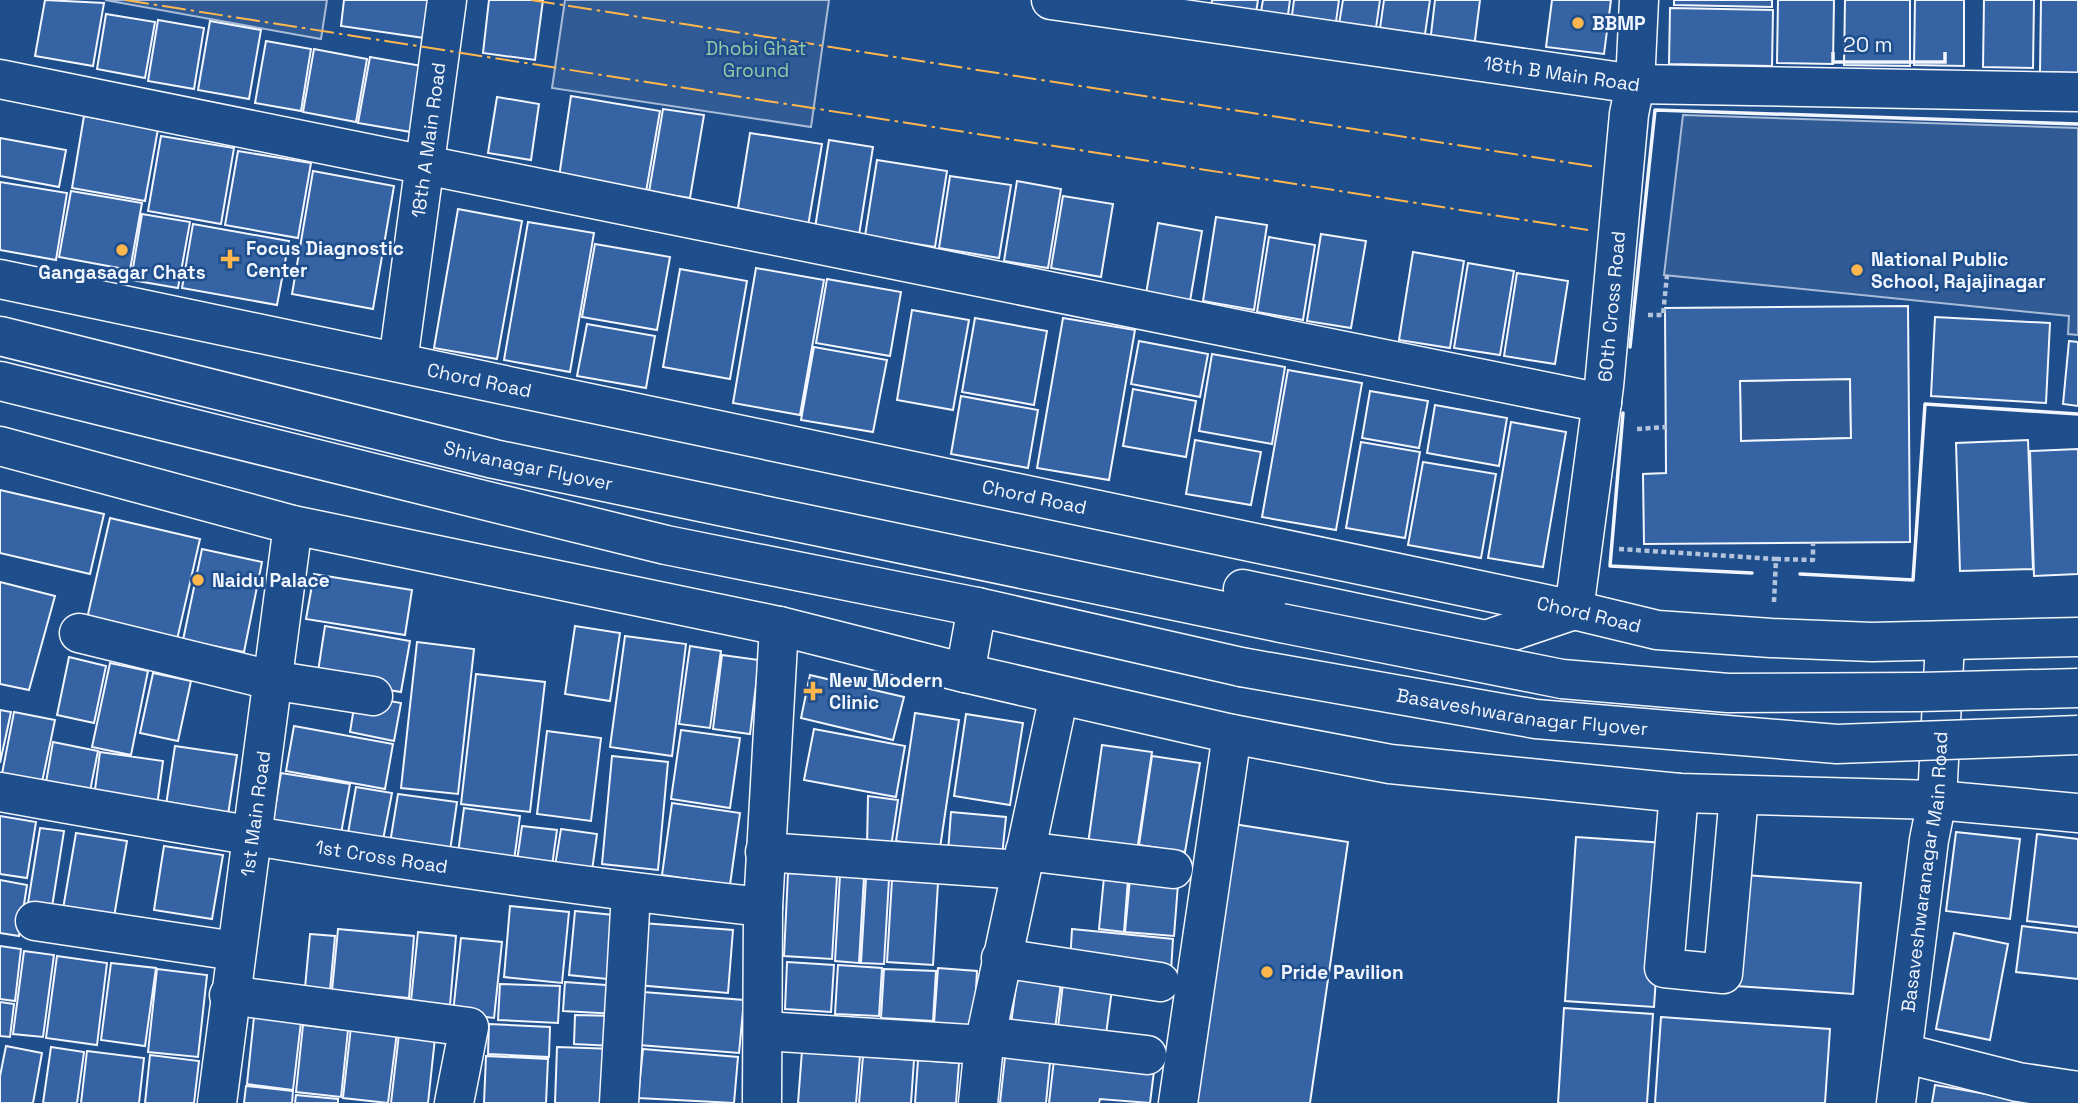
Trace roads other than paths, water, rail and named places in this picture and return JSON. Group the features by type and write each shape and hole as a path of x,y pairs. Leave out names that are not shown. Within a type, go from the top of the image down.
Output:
{"street":[{"name":"18th A Main Road","path":"398,362 447,0"},
{"name":"18th B Main Road","path":"1051,0 1635,84 2078,92"},
{"name":"60th Cross Road","path":"1574,610 1602,403 1629,114 1635,84 1639,0"},
{"path":"0,79 1602,403"},
{"name":"Chord Road","path":"0,279 1574,610 1657,630 1872,642 2078,637"},
{"name":"Shivanagar Flyover","path":"0,335 494,459 1060,577"},
{"path":"0,381 666,545 977,607 965,673"},
{"path":"0,446 293,525 779,626 1059,695 1232,734 1390,764 1679,793 1937,800 2078,813"},
{"name":"1st Main Road","path":"217,1103 234,951 293,525"},
{"path":"1060,577 1195,579 1486,640 1574,610"},
{"name":"Basaveshwaranagar Flyover","path":"1060,577 1562,679 1728,693 2078,688"},
{"name":"Basaveshwaranagar Flyover","path":"977,607 1241,667 1536,719 1824,743 2078,735"},
{"path":"762,1103 763,907 779,626"},
{"path":"79,633 271,680 373,696"},
{"name":"Basaveshwaranagar Main Road","path":"1896,1103 1929,840 1937,800 1945,642"},
{"path":"978,1103 985,1040 1059,695"},
{"path":"1178,1103 1232,734"},
{"name":"1st Cross Road","path":"0,792 250,838 631,893 763,907"},
{"path":"1679,793 1664,968 1723,974 1739,795"},
{"path":"765,852 1173,869"},
{"path":"619,1103 631,893"},
{"path":"35,921 234,951"},
{"path":"1002,958 1160,982"},
{"path":"229,995 469,1027 454,1103"},
{"path":"764,1031 985,1040 1147,1055"},
{"path":"1903,1054 2018,1082 2078,1091"}],"place":[{"name":"BBMP","path":"1578,23"},
{"name":"Gangasagar Chats","path":"122,250"},
{"name":"Focus Diagnostic Center","path":"230,259"},
{"name":"National Public School, Rajajinagar","path":"1857,270"},
{"name":"Naidu Palace","path":"198,580"},
{"name":"New Modern Clinic","path":"813,691"},
{"name":"Pride Pavilion","path":"1267,972"}],"park label":[{"name":"Dhobi Ghat Ground","path":"756,59"}]}
